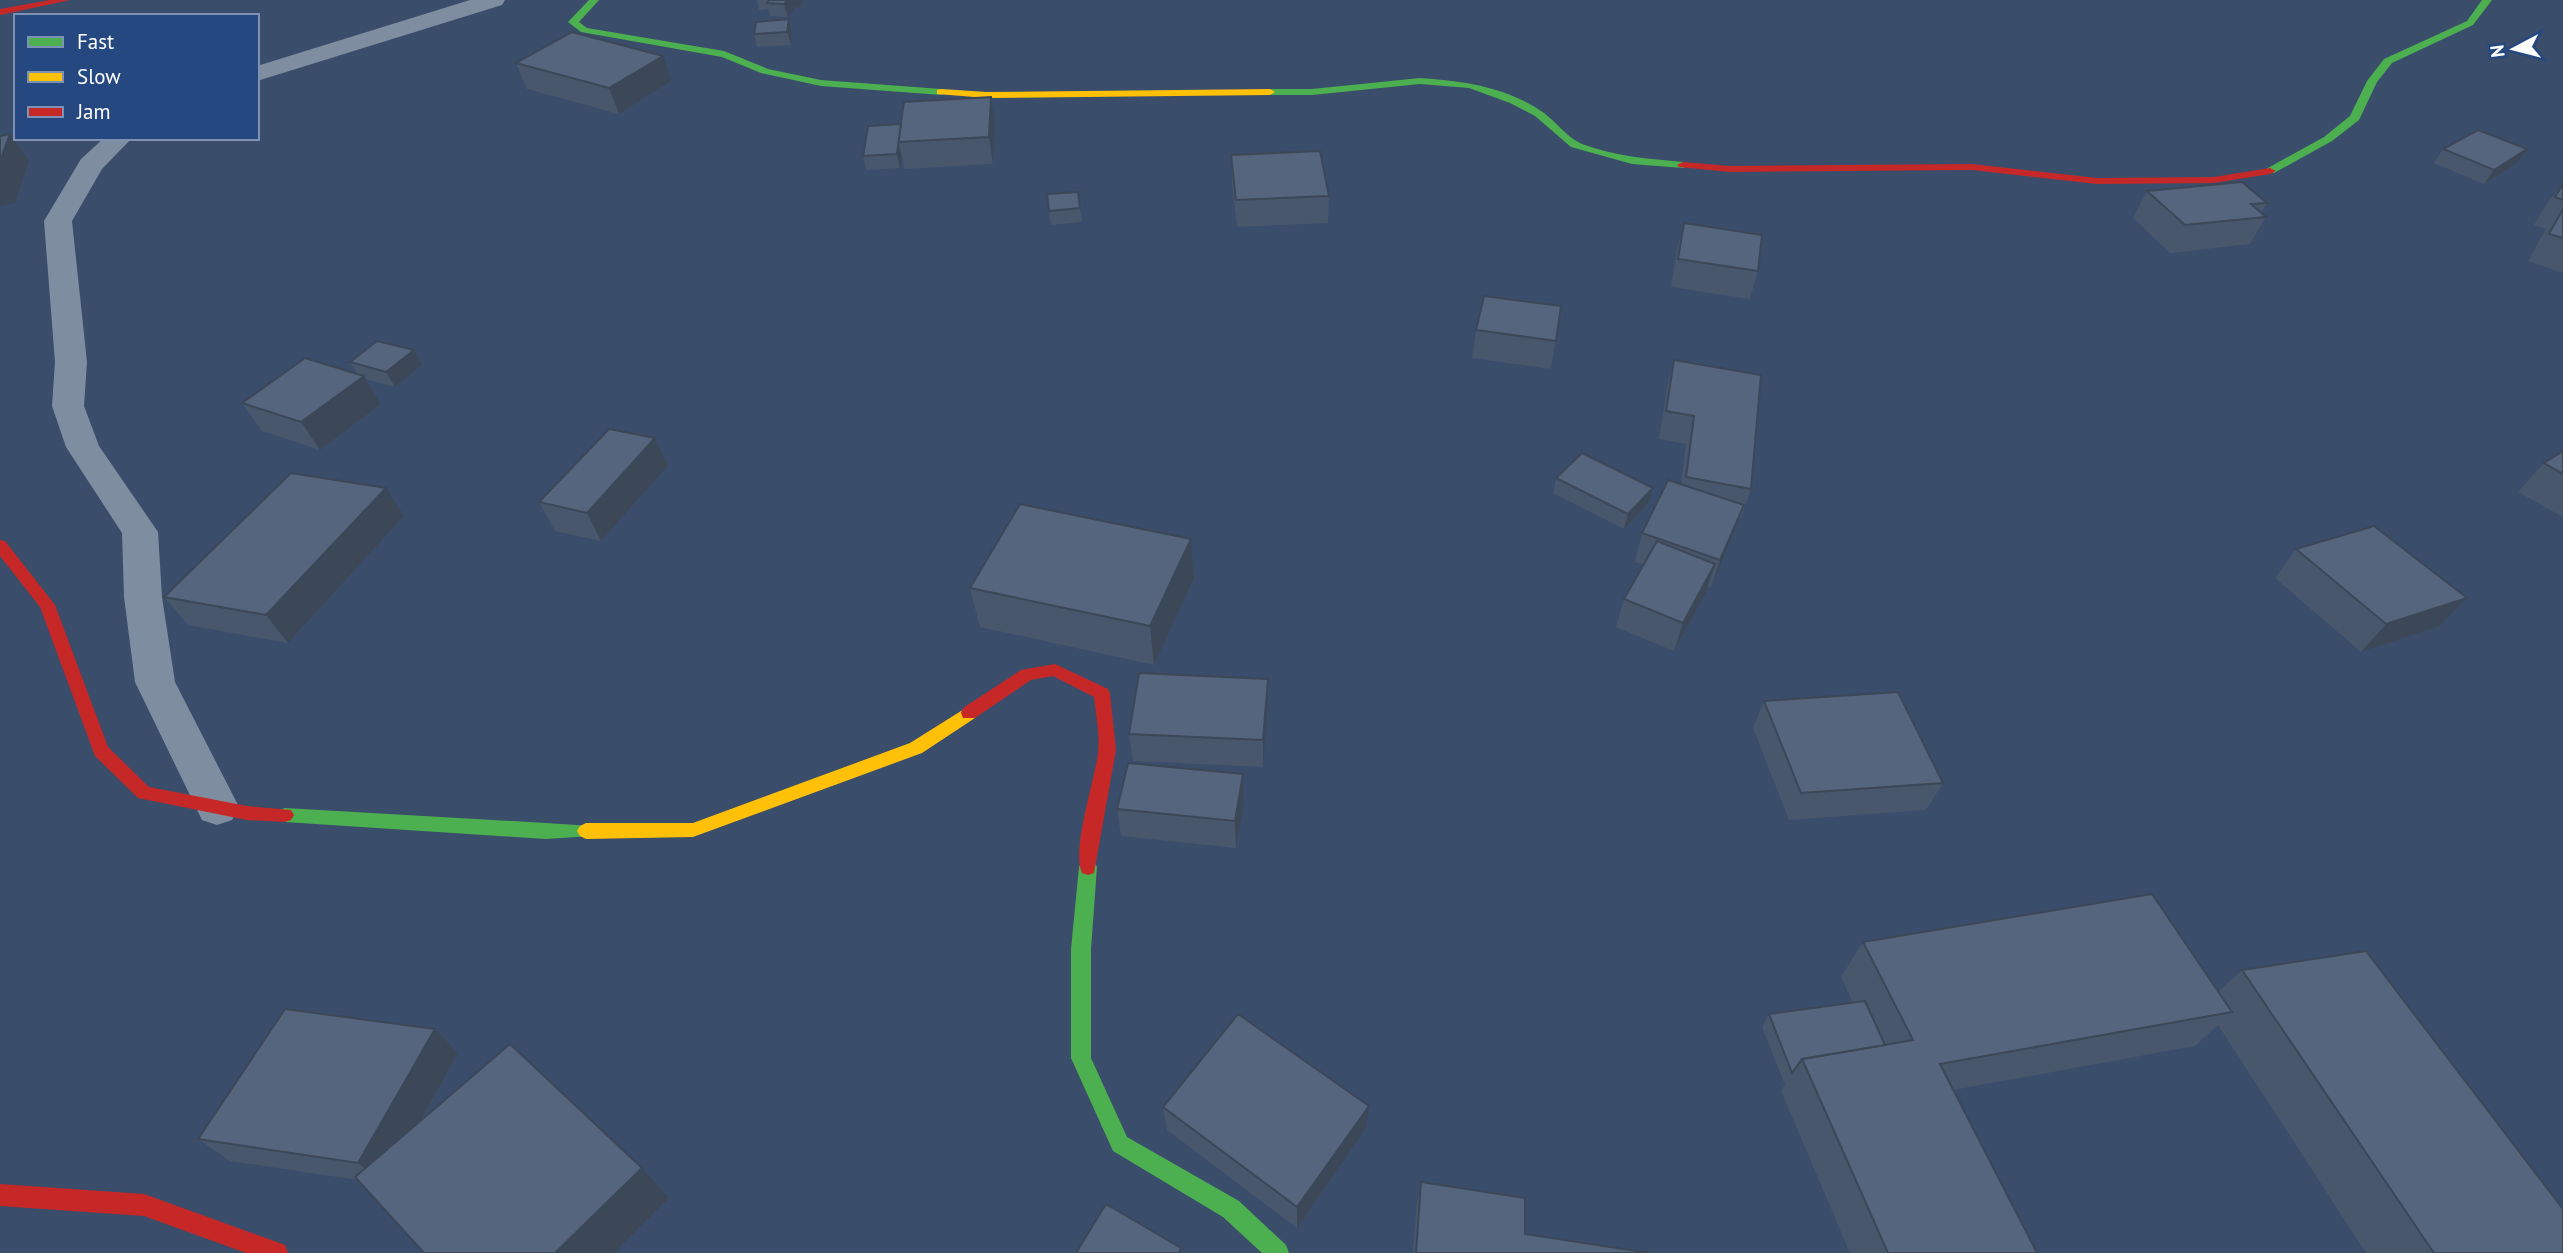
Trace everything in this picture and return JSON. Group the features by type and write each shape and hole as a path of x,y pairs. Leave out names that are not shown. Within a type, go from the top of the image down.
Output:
{"street":[{"path":"0,12 65,0"},
{"path":"259,73 494,0"},
{"path":"594,0 573,22 584,30 724,54 765,71 821,83 987,95 1312,92 1420,81 1470,85 1514,101 1539,114 1575,145 1632,162 1730,169 1972,167 2097,181 2214,180 2267,173 2328,139 2355,118 2372,81 2388,61 2470,23 2487,0"},
{"path":"117,140 90,165 58,220 71,362 68,406 83,447 140,532 143,597 155,682 217,807"},
{"path":"0,545 47,605 102,751 144,793 247,813 546,831 693,830 916,748 1027,674 1055,670 1102,694 1107,750 1088,852 1081,948 1081,1058 1120,1144 1231,1209 1278,1253"},
{"path":"0,1195 144,1205 277,1253"}],"building":[{"path":"769,0 788,0 784,4 767,3"},
{"path":"789,19 787,32 754,34 756,22"},
{"path":"572,32 663,56 609,88 516,63"},
{"path":"991,97 989,137 898,142 904,102"},
{"path":"901,124 897,154 863,156 868,126"},
{"path":"2478,130 2527,149 2494,170 2443,149"},
{"path":"10,134 0,161 0,136"},
{"path":"1320,151 1329,196 1236,200 1231,155"},
{"path":"2242,182 2267,203 2251,204 2266,217 2185,225 2147,191"},
{"path":"2563,184 2563,200 2555,197"},
{"path":"1078,192 1080,208 1049,211 1047,194"},
{"path":"2563,209 2563,238 2549,234"},
{"path":"1684,223 1762,235 1758,271 1678,259"},
{"path":"1484,296 1561,306 1556,341 1476,330"},
{"path":"377,341 414,350 386,372 350,362"},
{"path":"305,358 364,376 301,422 242,403"},
{"path":"1674,360 1761,375 1751,489 1686,477 1694,416 1666,411"},
{"path":"609,429 655,438 587,513 539,502"},
{"path":"2563,451 2563,474 2544,463"},
{"path":"1582,453 1653,488 1628,514 1556,478"},
{"path":"291,473 386,488 266,615 164,597"},
{"path":"1668,480 1744,505 1720,560 1642,533"},
{"path":"1020,504 1191,539 1150,626 970,588"},
{"path":"2374,526 2467,598 2386,624 2296,549"},
{"path":"1657,541 1715,564 1683,623 1624,599"},
{"path":"1139,673 1268,679 1263,740 1129,734"},
{"path":"1898,692 1943,783 1801,793 1764,701"},
{"path":"1128,763 1243,774 1235,821 1117,809"},
{"path":"2152,894 2232,1012 1940,1064 2037,1253 1888,1253 1802,1059 1913,1040 1863,942"},
{"path":"2366,951 2563,1209 2563,1253 2434,1253 2242,970"},
{"path":"1865,1001 1885,1045 1802,1059 1792,1073 1769,1014"},
{"path":"285,1009 435,1029 358,1163 198,1139"},
{"path":"1238,1014 1369,1106 1297,1207 1163,1107"},
{"path":"510,1044 642,1168 555,1253 424,1253 355,1177"},
{"path":"1421,1182 1525,1198 1525,1234 1649,1253 1416,1253"},
{"path":"1106,1204 1181,1248 1179,1253 1076,1253"}],"traffic: fast":[{"path":"594,0 573,22 584,30 724,54 765,71 821,83 941,92"},
{"path":"2270,171 2328,139 2355,118 2372,81 2388,61 2470,23 2487,0"},
{"path":"1270,92 1312,92 1420,81 1470,85 1514,101 1539,114 1575,145 1632,161 1683,165"},
{"path":"285,815 546,831 586,831"},
{"path":"1088,867 1081,949 1081,1058 1120,1144 1231,1209 1278,1253"}],"traffic: slow":[{"path":"941,92 987,95 1270,92"},
{"path":"586,831 693,830 916,748 969,713"}],"traffic: jam":[{"path":"0,12 65,0"},
{"path":"1683,165 1730,169 1972,167 2097,181 2214,180 2270,171"},
{"path":"0,545 47,605 101,751 144,793 247,813 285,815"},
{"path":"969,713 1027,674 1055,670 1102,694 1107,750 1090,838 1088,867"},
{"path":"0,1195 144,1205 277,1253"}]}
